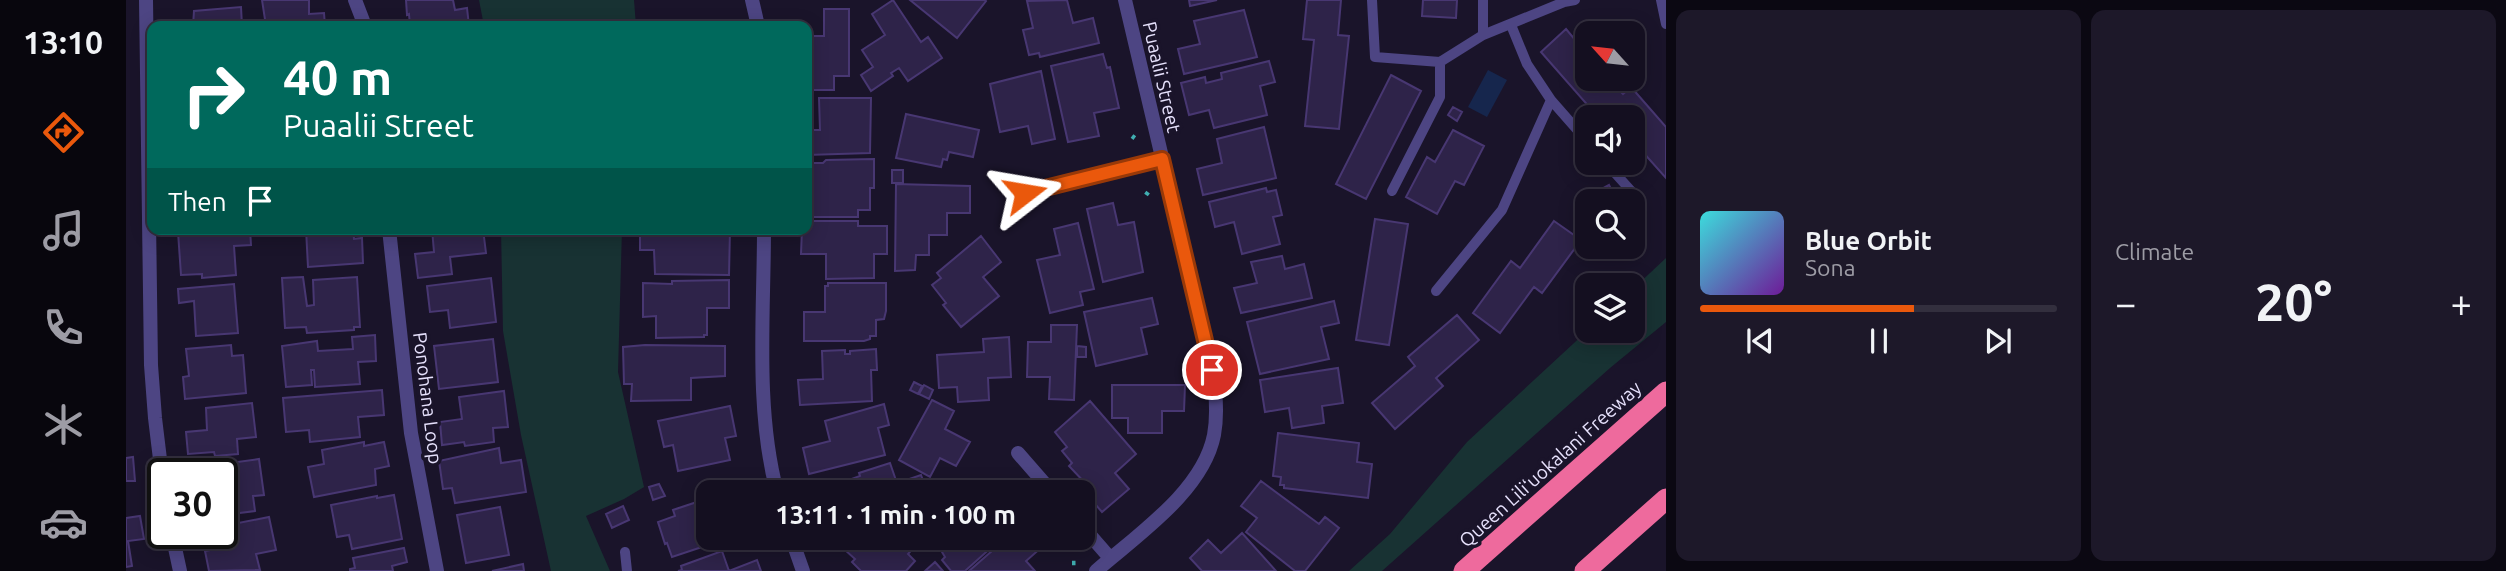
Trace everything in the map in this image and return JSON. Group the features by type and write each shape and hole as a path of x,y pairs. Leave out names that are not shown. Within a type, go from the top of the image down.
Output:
{"highway":[{"name":"Queen Liliʻuokalani Freeway","path":"1464,571 1666,392"},
{"path":"1585,571 1666,499"}],"street":[{"path":"146,0 147,73"},
{"path":"355,0 363,21"},
{"path":"752,0 757,21"},
{"name":"Puaalii Street","path":"1096,571 1176,500 1195,478 1207,456 1216,415 1212,370 1125,0"},
{"path":"1025,193 1162,159"},
{"path":"149,235 151,365 160,458"},
{"name":"Ponohana Loop","path":"390,235 411,433 438,571"},
{"path":"764,235 766,435 775,480"},
{"path":"1018,453 1042,480"},
{"path":"1095,540 1111,558"},
{"path":"175,549 180,571"},
{"path":"796,550 803,571"}],"lane":[{"path":"1372,0 1375,57 1440,62 1483,35 1564,1 1575,0"},
{"path":"1483,0 1483,35"},
{"path":"1661,0 1666,24"},
{"path":"1511,25 1527,64 1551,100 1575,127"},
{"path":"1392,191 1440,97 1440,62"},
{"path":"1436,291 1502,209 1551,100"},
{"path":"1617,175 1629,189"},
{"path":"625,552 627,571"}],"green space":[{"path":"479,0 634,0 636,21 483,21"},
{"path":"501,235 622,235 618,372 644,487 586,516 610,571 551,571 521,435 503,331"},
{"path":"1666,258 1666,322 1645,339 1645,278"},
{"path":"1575,342 1640,343 1382,571 1349,571 1390,534 1467,442"}],"water":[{"path":"1488,70 1507,80 1487,117 1468,107"}],"building":[{"path":"262,0 309,0 309,14 324,13 325,21 265,21"},
{"path":"406,0 453,0 455,10 467,8 468,21 410,21"},
{"path":"893,0 921,42 928,37 942,58 908,81 899,68 891,73 893,76 871,91 861,75 873,67 862,50 885,35 872,14"},
{"path":"910,0 985,0 986,1 957,38"},
{"path":"1067,0 1073,23 1093,18 1099,43 1040,57 1039,53 1029,55 1023,30 1033,28 1027,1"},
{"path":"1189,0 1217,0 1190,6"},
{"path":"1307,0 1341,0 1338,35 1349,36 1339,129 1305,126 1314,40 1303,39"},
{"path":"1423,0 1457,0 1456,18 1422,16"},
{"path":"241,7 242,21 193,21 194,11"},
{"path":"824,9 849,9 849,76 834,76 834,90 812,90 812,36 824,36"},
{"path":"1244,10 1257,57 1184,74 1178,49 1200,44 1194,21"},
{"path":"1566,29 1575,40 1575,91 1541,52"},
{"path":"1103,54 1107,68 1110,67 1119,108 1094,113 1099,136 1068,142 1051,66"},
{"path":"1269,61 1275,82 1260,86 1267,115 1214,128 1209,110 1189,115 1181,83 1205,77 1206,83 1222,79 1221,73"},
{"path":"1041,71 1055,139 1032,144 1028,126 1000,132 990,84"},
{"path":"1391,75 1421,91 1366,199 1336,184"},
{"path":"1575,91 1620,91 1623,94 1634,91 1666,127 1666,178 1645,154 1645,105 1587,105"},
{"path":"819,98 871,98 870,153 812,155 812,130 820,130"},
{"path":"1453,107 1462,112 1457,121 1448,115"},
{"path":"906,114 979,130 973,157 949,152 941,167 896,158"},
{"path":"1264,127 1276,178 1203,195 1197,169 1222,163 1217,139"},
{"path":"1453,130 1484,146 1464,185 1455,181 1437,214 1406,197 1427,157 1435,162"},
{"path":"874,159 874,188 870,188 870,210 858,210 858,217 812,217 812,163 823,163 826,160"},
{"path":"892,170 903,170 903,183 892,183"},
{"path":"896,184 970,186 970,213 947,213 947,235 929,235 929,255 916,255 915,270 895,271"},
{"path":"1266,188 1267,192 1276,190 1282,215 1273,217 1280,244 1242,254 1234,222 1215,227 1209,202"},
{"path":"1113,203 1118,225 1134,222 1143,272 1103,282 1087,209"},
{"path":"1375,219 1408,224 1389,345 1356,340"},
{"path":"812,221 858,221 858,226 887,226 887,254 874,254 874,278 826,279 826,254 801,254 802,235 812,235"},
{"path":"1554,221 1575,236 1575,248 1542,293 1534,287 1500,333 1473,313 1511,261 1520,268"},
{"path":"1078,223 1094,289 1080,292 1083,305 1050,313 1037,260 1060,255 1054,229"},
{"path":"178,235 250,235 251,245 234,246 236,275 202,278 202,274 181,275"},
{"path":"306,235 354,235 354,239 362,238 363,263 308,267"},
{"path":"433,235 484,235 486,253 450,257 452,274 418,278 415,254 434,252"},
{"path":"640,235 730,235 729,275 655,274 654,250 640,250"},
{"path":"981,236 1001,262 983,277 999,296 961,327 943,305 946,303 932,285 941,278 937,273"},
{"path":"1282,256 1285,269 1304,264 1312,298 1241,313 1234,288 1257,283 1251,262"},
{"path":"303,277 307,306 314,305 313,280 357,277 360,327 354,327 354,330 307,333 306,327 285,328 282,278"},
{"path":"491,278 496,322 450,328 448,310 430,312 427,286"},
{"path":"729,280 729,308 707,308 707,335 704,337 656,338 656,316 643,317 643,283"},
{"path":"828,283 886,283 886,311 884,319 876,320 876,336 870,336 870,339 864,341 804,341 804,312 825,312 825,286 828,286"},
{"path":"234,284 238,333 196,336 194,301 179,303 178,289"},
{"path":"1152,298 1158,324 1141,328 1147,354 1096,366 1084,312"},
{"path":"1334,301 1339,323 1321,327 1329,359 1260,374 1247,322"},
{"path":"1457,315 1479,340 1436,378 1443,386 1395,429 1372,403 1415,366 1408,357"},
{"path":"1051,325 1077,325 1074,400 1049,399 1050,377 1027,377 1028,342 1051,342"},
{"path":"375,335 376,361 358,362 360,384 315,387 314,370 311,370 312,385 286,387 282,346 317,341 318,351 353,349 352,337"},
{"path":"1009,337 1011,377 988,378 989,400 958,402 957,387 939,388 937,355 984,352 983,339"},
{"path":"493,339 498,382 439,389 434,346"},
{"path":"231,345 232,356 243,355 246,393 185,399 183,377 189,376 186,349"},
{"path":"725,346 725,376 691,378 691,400 631,401 632,384 624,384 623,347"},
{"path":"1077,346 1086,347 1086,357 1077,357"},
{"path":"876,349 877,370 871,370 872,401 800,405 798,380 823,379 822,351 845,350 845,354 850,354 850,351"},
{"path":"1338,368 1343,403 1322,406 1324,423 1292,428 1289,408 1265,412 1260,380"},
{"path":"914,382 922,386 918,394 910,390"},
{"path":"924,385 933,390 929,399 919,394"},
{"path":"1112,385 1185,385 1184,411 1162,411 1162,433 1128,433 1128,418 1112,418"},
{"path":"382,390 384,415 358,417 360,437 310,442 309,430 286,432 283,398"},
{"path":"504,391 508,427 493,428 494,442 465,446 464,442 442,445 440,422 462,419 459,397"},
{"path":"932,400 954,411 945,429 970,442 956,466 940,458 930,477 899,460"},
{"path":"1090,401 1136,454 1115,473 1129,489 1102,512 1095,504 1095,480 1082,480 1069,466 1072,463 1062,451 1067,447 1055,432"},
{"path":"252,403 256,437 237,439 238,454 188,454 186,432 207,430 206,408"},
{"path":"884,404 889,425 878,428 885,455 809,474 803,448 830,441 825,421"},
{"path":"730,406 736,436 725,438 730,460 678,471 673,445 664,447 658,421"},
{"path":"1278,433 1359,443 1357,462 1372,464 1368,498 1284,488 1284,485 1280,485 1281,477 1273,476"},
{"path":"364,442 364,446 384,442 389,466 375,469 376,485 314,497 308,467 324,464 322,450"},
{"path":"499,448 501,463 521,460 526,492 455,503 452,488 443,489 439,461"},
{"path":"133,457 135,481 126,481 126,458"},
{"path":"259,459 264,495 253,496 255,511 238,513 238,462"},
{"path":"890,463 896,480 849,480 860,476 859,473"},
{"path":"921,475 923,480 910,480"},
{"path":"1261,481 1319,524 1325,517 1339,528 1305,571 1295,571 1246,532 1257,518 1241,506"},
{"path":"659,484 665,496 653,500 649,487"},
{"path":"394,495 402,539 352,549 349,535 337,537 331,505"},
{"path":"696,502 696,549 672,557 658,522 675,516 673,510"},
{"path":"623,506 629,520 612,528 606,514"},
{"path":"500,507 509,555 466,563 457,515"},
{"path":"140,516 144,539 128,541 132,566 126,567 126,518"},
{"path":"269,517 276,550 256,554 260,570 209,571 205,551 238,549 238,523"},
{"path":"1242,533 1276,571 1202,571 1190,558 1208,540 1221,553"},
{"path":"404,548 407,562 392,566 393,571 350,571 355,568 353,558"},
{"path":"845,550 912,550 908,554 915,561 906,571 861,571 852,562 855,559"},
{"path":"988,550 965,571 951,571 942,560 945,557 942,552"},
{"path":"993,550 1039,550 1026,561 1035,571 969,571"},
{"path":"722,551 729,571 678,571 682,570 681,566"},
{"path":"757,560 761,571 729,571"},
{"path":"935,562 943,571 925,571"},
{"path":"523,564 524,571 492,571"}],"route":[{"path":"1025,193 1162,159 1212,370"}]}
